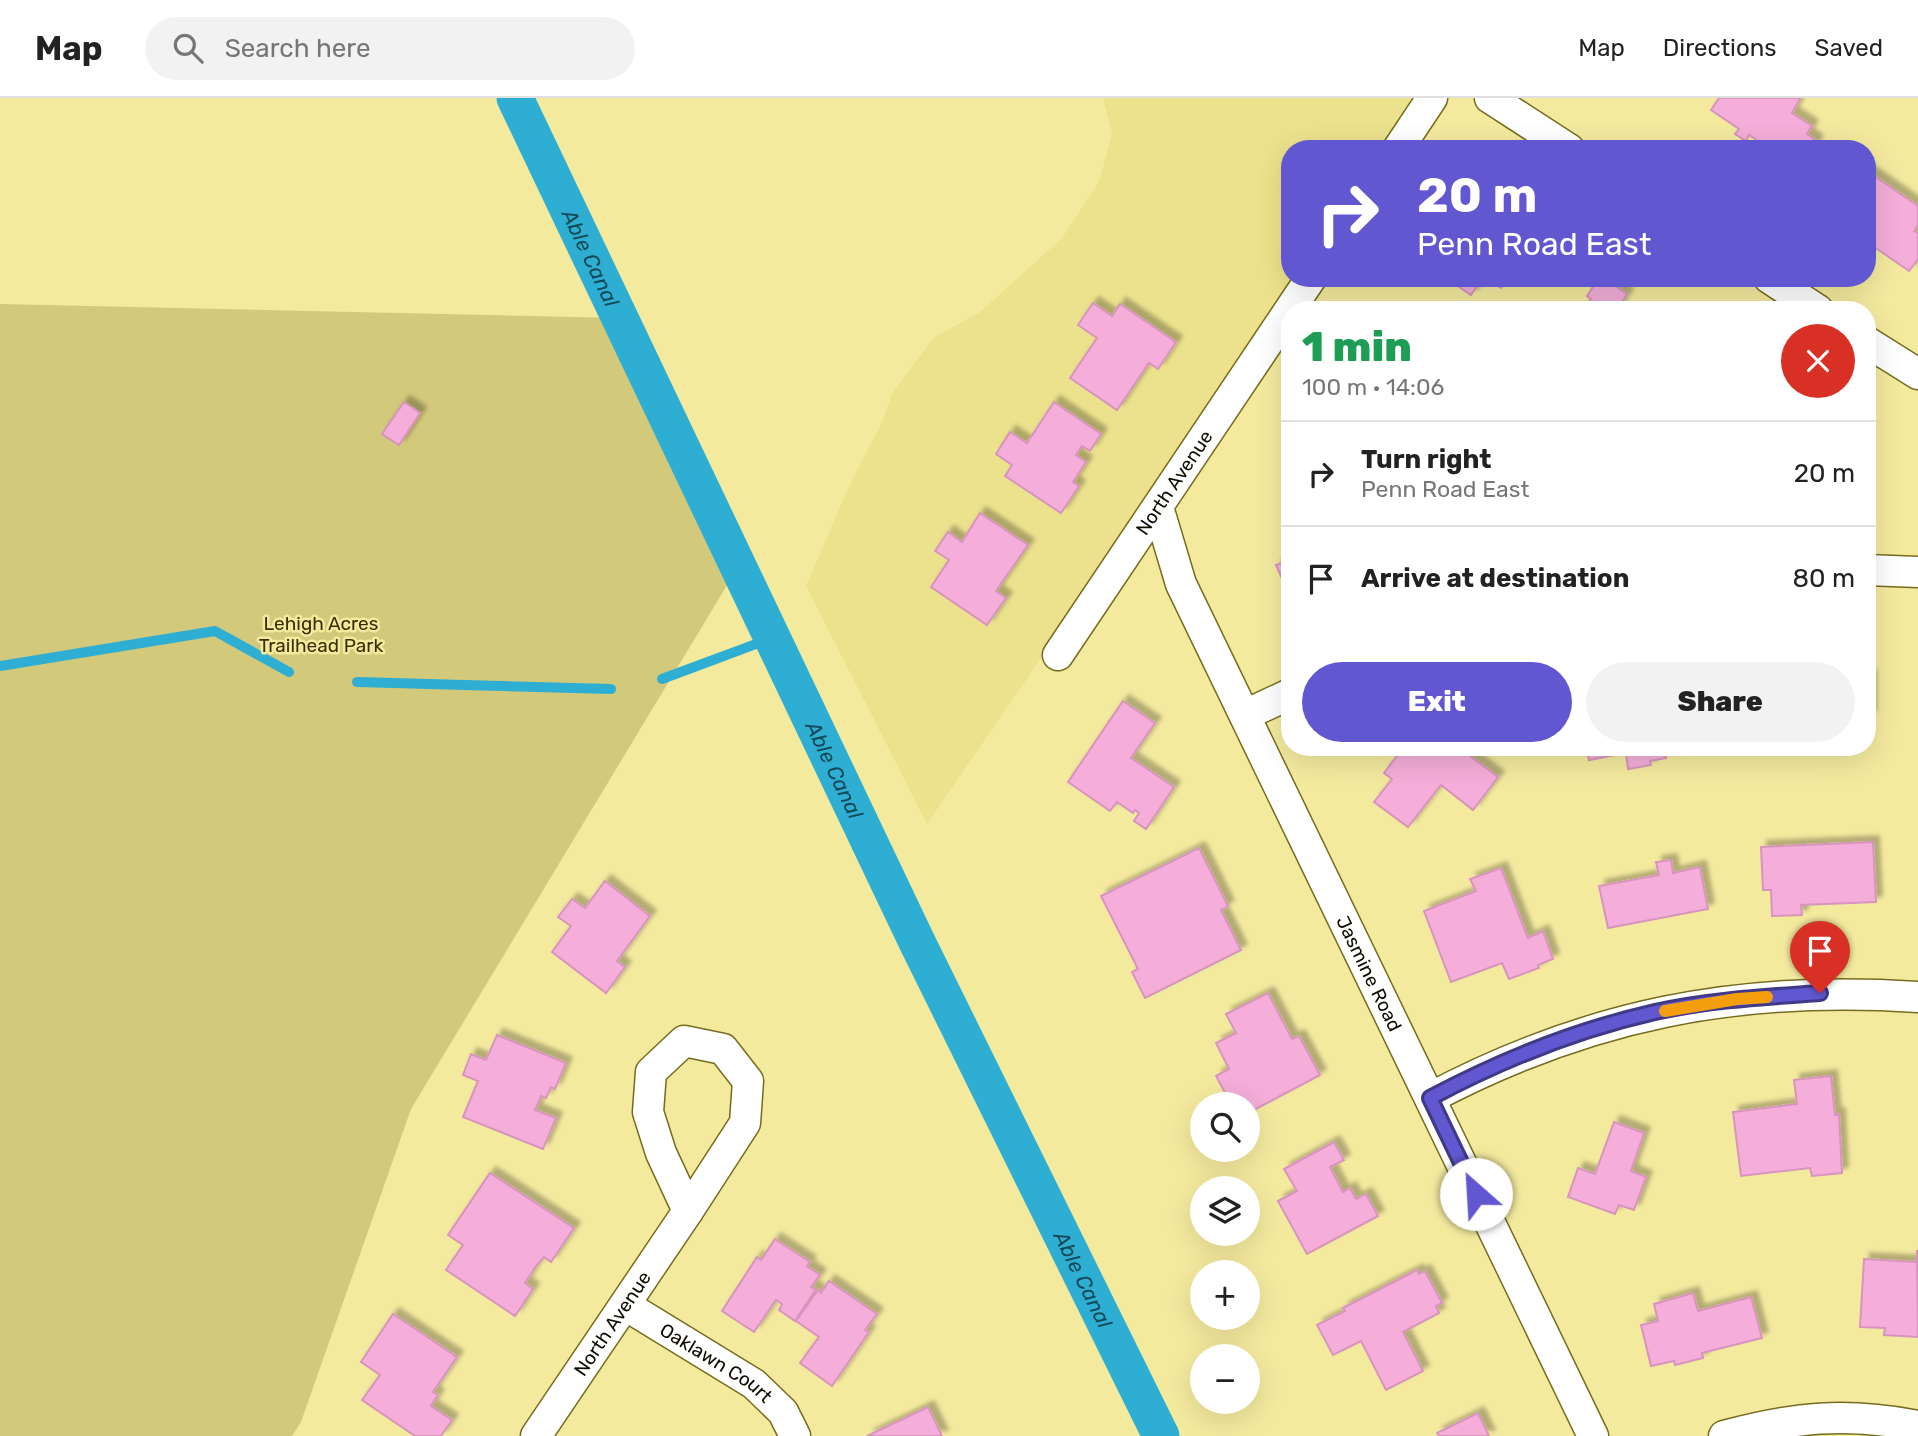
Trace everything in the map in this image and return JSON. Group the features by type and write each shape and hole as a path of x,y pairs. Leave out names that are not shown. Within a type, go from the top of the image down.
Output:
{"street":[{"path":"1404,140 1432,98"},
{"path":"1490,98 1555,140"},
{"path":"1783,287 1804,301"},
{"name":"North Avenue","path":"1058,654 1281,323"},
{"path":"1876,348 1918,374"},
{"name":"Jasmine Road","path":"1158,507 1181,584 1593,1436"},
{"path":"1876,570 1918,572"},
{"path":"1245,715 1281,698"},
{"path":"1430,1098 1527,1052 1655,1012 1737,999 1820,993 1918,997"},
{"name":"North Avenue","path":"536,1436 625,1305 688,1210 745,1122 748,1081 723,1049 684,1041 652,1072 648,1112 661,1153 688,1210"},
{"name":"Oaklawn Court","path":"625,1305 754,1384 783,1412 795,1436"},
{"path":"1724,1436 1770,1424 1810,1418 1850,1417 1918,1426"}],"shaded area":[{"path":"1103,98 1427,98 1398,140 1281,140 1281,287 1297,287 1287,301 1281,301 1281,310 927,824 806,586 851,482 882,422 893,392 933,338 980,312 1062,238 1099,182 1112,134"}],"green space":[{"name":"Lehigh Acres Trailhead Park","path":"0,304 620,318 738,567 411,1109 301,1422 292,1436 0,1436"}],"building":[{"path":"1719,98 1798,98 1800,99 1792,113 1812,126 1807,134 1816,140 1756,140 1749,135 1744,140 1735,134 1739,129 1711,110"},
{"path":"1876,177 1918,206 1918,225 1914,231 1918,233 1918,259 1909,271 1876,248"},
{"path":"1459,287 1476,287 1471,295"},
{"path":"1593,287 1617,287 1627,294 1623,301 1590,301 1591,299 1587,296"},
{"path":"1093,303 1112,316 1120,304 1176,342 1158,369 1149,363 1117,410 1070,378 1097,338 1078,325"},
{"path":"404,402 420,413 399,445 382,434"},
{"path":"1054,402 1101,434 1090,451 1082,446 1076,455 1086,462 1073,482 1079,486 1061,513 1005,476 1012,465 996,454 1010,432 1027,443"},
{"path":"980,513 1028,545 996,591 1006,598 987,625 931,587 949,560 935,551 948,532 962,542"},
{"path":"1281,563 1281,576 1276,565"},
{"path":"1123,701 1155,723 1131,758 1174,787 1146,829 1134,821 1139,813 1135,810 1133,813 1117,802 1110,811 1068,782"},
{"path":"1397,756 1470,756 1498,777 1473,810 1441,785 1408,827 1374,802 1392,779 1384,773"},
{"path":"1588,756 1610,756 1589,760"},
{"path":"1626,756 1666,756 1650,761 1651,765 1628,769"},
{"path":"1873,842 1876,902 1801,905 1802,915 1772,916 1771,890 1763,890 1761,847"},
{"path":"1199,848 1228,906 1221,910 1241,950 1145,998 1132,972 1138,969 1101,896"},
{"path":"1671,860 1673,873 1700,867 1708,909 1608,928 1599,886 1659,875 1656,862"},
{"path":"1501,868 1528,938 1543,931 1553,959 1538,965 1539,968 1509,979 1502,963 1451,982 1424,911 1476,891 1470,879"},
{"path":"605,881 650,916 617,961 625,967 606,993 552,952 571,926 558,917 572,899 585,908"},
{"path":"1268,993 1292,1039 1299,1036 1320,1075 1260,1107 1260,1092 1225,1092 1216,1076 1229,1069 1216,1043 1236,1033 1226,1014"},
{"path":"497,1035 566,1063 555,1089 551,1087 546,1098 541,1096 535,1110 556,1118 543,1149 463,1117 478,1081 463,1075 471,1054 486,1060"},
{"path":"1831,1076 1835,1115 1839,1114 1842,1173 1812,1176 1810,1168 1741,1176 1733,1112 1797,1104 1794,1080"},
{"path":"1614,1122 1644,1133 1631,1171 1646,1177 1634,1210 1619,1205 1615,1214 1568,1197 1578,1168 1595,1174"},
{"path":"1334,1142 1344,1160 1330,1167 1343,1192 1350,1188 1356,1199 1366,1194 1378,1216 1307,1254 1278,1201 1297,1191 1284,1169"},
{"path":"490,1173 574,1228 551,1262 544,1257 536,1266 525,1283 533,1289 515,1316 446,1270 463,1245 448,1235"},
{"path":"775,1239 810,1262 807,1266 820,1275 811,1287 816,1289 795,1321 779,1310 782,1304 776,1300 754,1332 722,1311 757,1257 761,1260"},
{"path":"1917,1250 1918,1337 1884,1335 1885,1328 1860,1327 1864,1259 1916,1262"},
{"path":"1417,1270 1419,1274 1425,1271 1442,1303 1436,1306 1439,1313 1403,1332 1423,1371 1386,1390 1361,1341 1333,1355 1317,1325 1345,1311 1343,1308"},
{"path":"829,1281 877,1314 865,1330 869,1332 832,1386 800,1363 819,1337 796,1321 818,1290 821,1293"},
{"path":"1693,1293 1698,1311 1751,1297 1762,1338 1702,1353 1703,1358 1675,1365 1674,1361 1651,1366 1641,1325 1658,1321 1654,1304"},
{"path":"393,1314 457,1357 433,1392 438,1395 431,1406 452,1420 441,1436 415,1436 362,1400 380,1375 361,1362"},
{"path":"928,1407 942,1436 867,1436"},
{"path":"1478,1413 1489,1436 1439,1436 1437,1433"}],"waterway":[{"name":"Able Canal","path":"515,98 917,942 1161,1436"},
{"path":"0,666 215,631 289,672"},
{"path":"662,679 772,638"},
{"path":"357,682 611,689"}],"slow traffic":[{"path":"1665,1011 1767,997"}],"route":[{"path":"1476,1194 1430,1098 1527,1052 1655,1012 1737,999 1820,993"}]}
